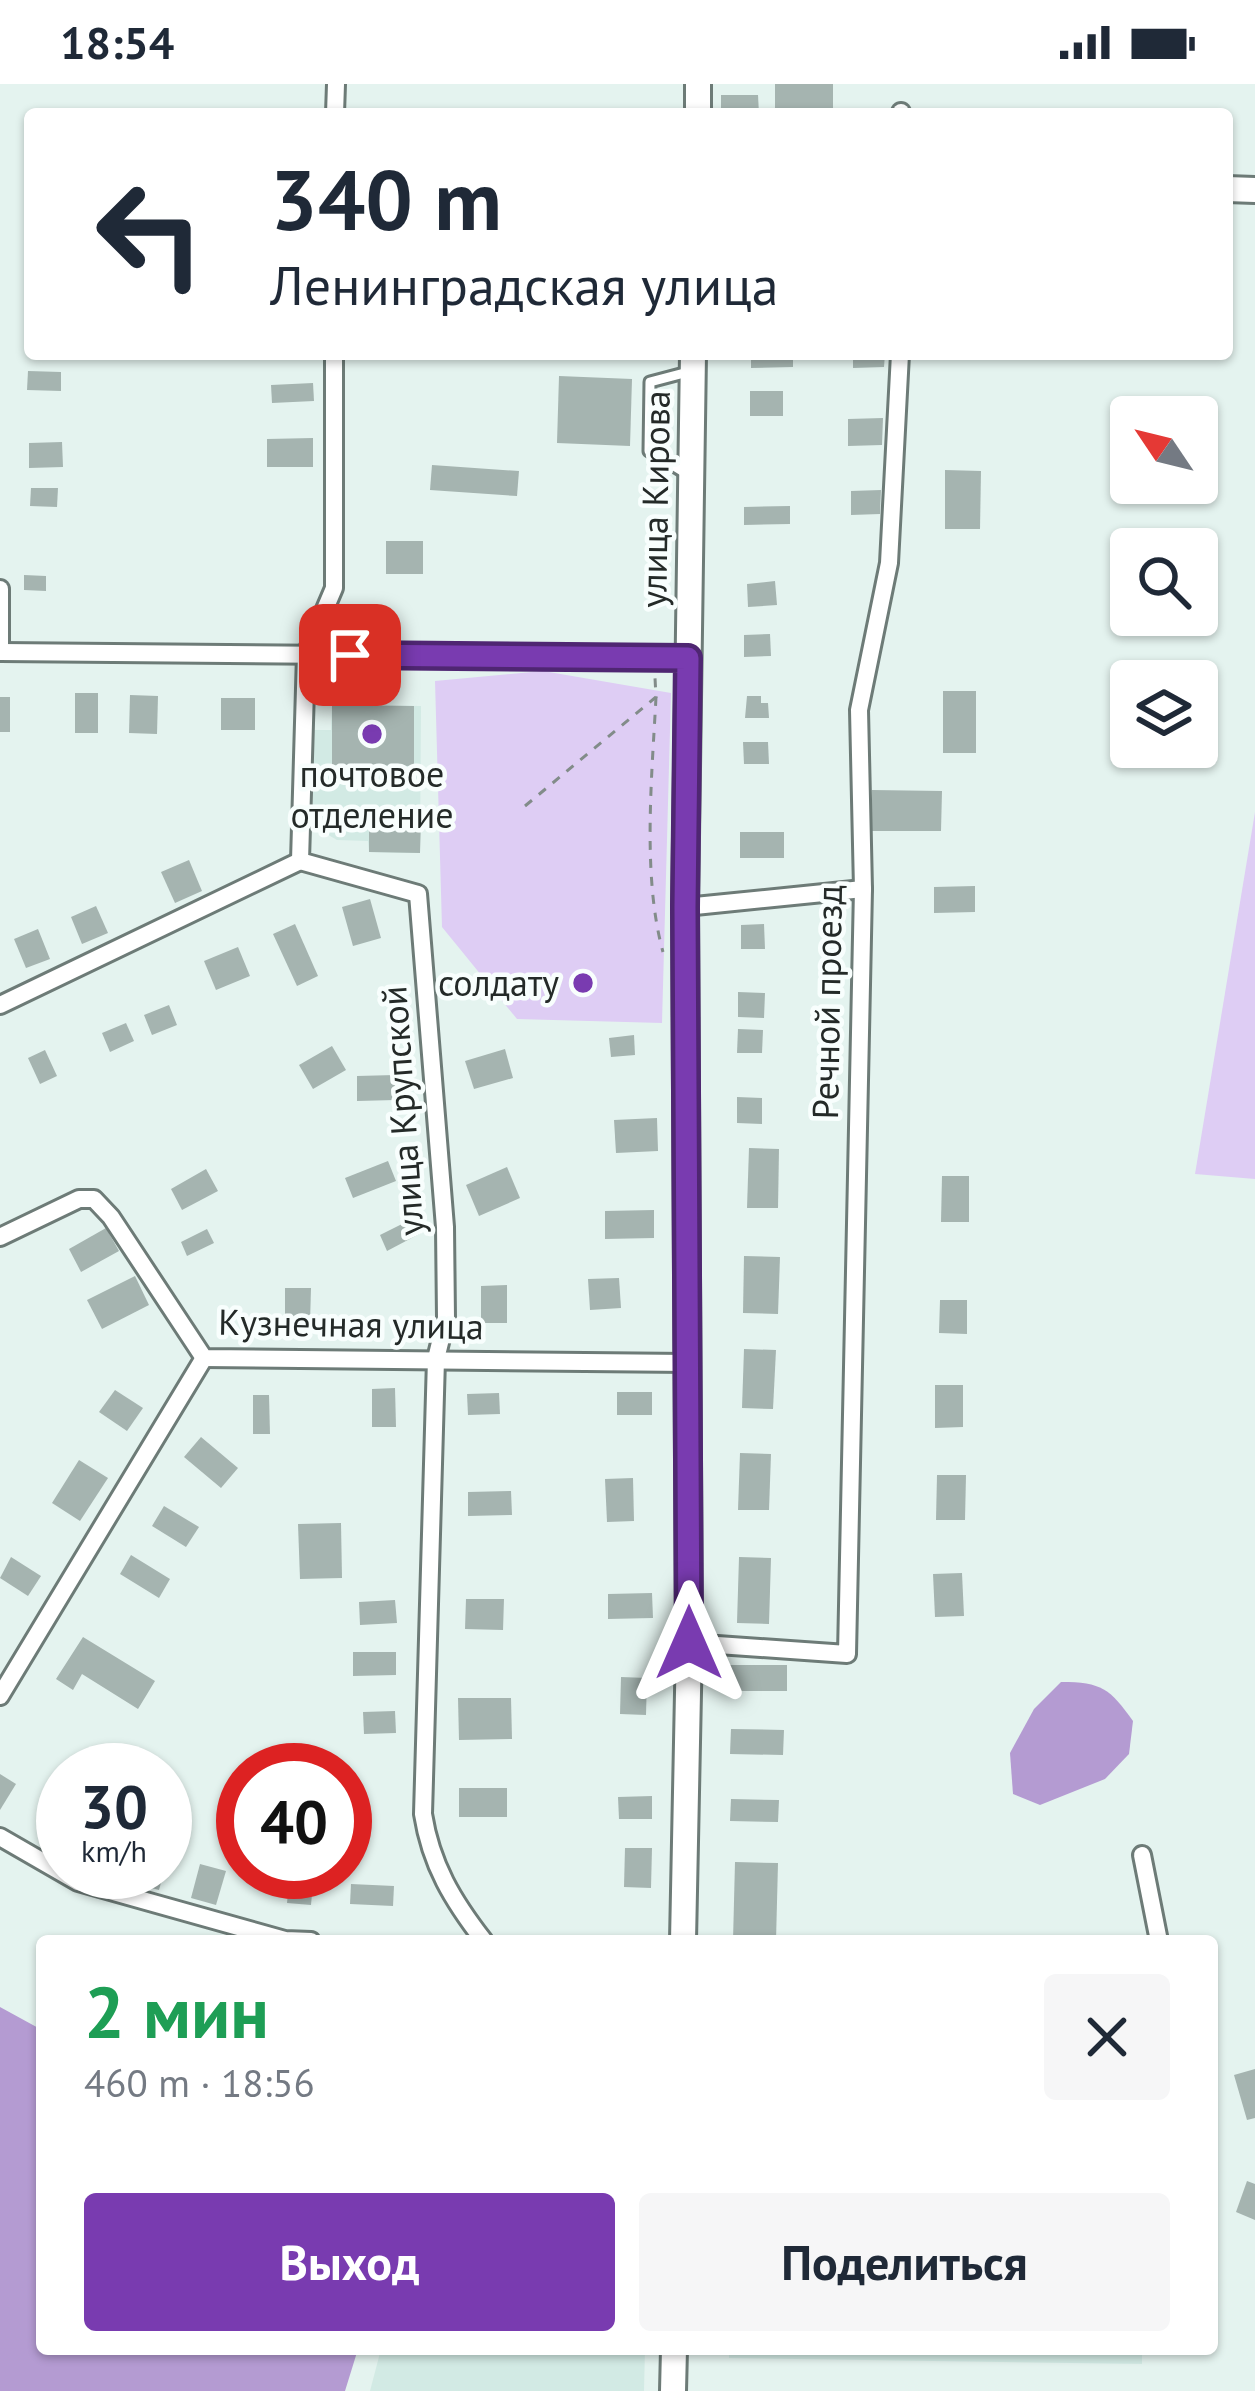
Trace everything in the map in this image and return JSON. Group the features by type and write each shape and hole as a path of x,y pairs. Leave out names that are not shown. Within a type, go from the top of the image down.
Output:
{"street":[{"path":"0,1005 300,861 306,655 334,588 334,360"},
{"name":"Речной проезд","path":"689,1643 847,1654 863,889 859,710 890,563 900,360"},
{"name":"улица Кирова","path":"683,1935 689,1643 685,907 693,362"},
{"path":"0,589 0,652 688,658"},
{"name":"улица Крупской","path":"300,861 418,894 445,1228 446,1318 436,1359 423,1814 429,1850 451,1898 479,1935"},
{"path":"685,907 863,889"},
{"name":"Кузнечная улица","path":"0,1237 79,1199 94,1199 111,1217 204,1358 688,1363"},
{"path":"0,1696 204,1358"},
{"path":"0,1837 78,1882 267,1935"},
{"path":"1142,1855 1158,1935"},
{"path":"673,2391 674,2355"}],"lane":[{"path":"691,476 650,451 650,382 693,362"}],"path":[{"path":"653,656 652,838 657,932 663,953"},
{"path":"525,806 656,698"}],"shaded area":[{"path":"543,671 671,693 662,1023 517,1019 442,927 435,681"},
{"path":"332,705 421,706 420,853 369,852 368,841 337,840 313,826 312,730 331,730"},
{"path":"1255,812 1255,1179 1195,1174"},
{"path":"1061,1682 1096,1686 1118,1701 1133,1721 1129,1754 1105,1779 1040,1805 1013,1794 1010,1753 1034,1709"},
{"path":"0,2007 36,2027 36,2355 356,2355 345,2391 0,2391"},
{"path":"379,2355 645,2355 644,2391 370,2391"},
{"path":"1142,2355 1142,2364 729,2358"}],"building":[{"path":"775,84 833,84 833,108 775,108"},
{"path":"721,95 758,95 759,108 721,108"},
{"path":"751,360 793,360 793,367 751,368"},
{"path":"853,360 885,360 884,367 853,368"},
{"path":"28,371 61,372 61,391 27,390"},
{"path":"559,376 632,379 630,446 557,443"},
{"path":"313,383 314,401 272,403 271,385"},
{"path":"750,391 783,391 783,416 750,416"},
{"path":"883,418 882,445 848,446 848,419"},
{"path":"313,438 313,467 267,467 267,439"},
{"path":"62,442 63,467 29,468 29,443"},
{"path":"432,465 519,471 517,496 430,490"},
{"path":"945,470 981,471 980,529 945,529"},
{"path":"31,488 58,488 57,507 30,506"},
{"path":"881,490 880,514 851,515 851,491"},
{"path":"790,506 790,524 744,525 744,507"},
{"path":"386,541 423,541 423,574 386,574"},
{"path":"24,575 46,576 46,591 24,590"},
{"path":"775,581 777,605 748,607 747,584"},
{"path":"770,634 771,656 744,657 744,635"},
{"path":"943,691 976,691 976,753 943,753"},
{"path":"75,693 98,693 98,733 75,733"},
{"path":"130,695 158,696 157,734 129,733"},
{"path":"747,696 761,696 761,703 768,703 769,718 745,718"},
{"path":"0,697 10,697 10,732 0,732"},
{"path":"221,698 255,698 255,730 221,730"},
{"path":"332,705 414,706 414,766 332,765"},
{"path":"743,742 768,742 769,764 744,764"},
{"path":"872,790 942,791 941,831 872,831"},
{"path":"369,820 421,820 420,853 369,852"},
{"path":"740,832 784,832 784,858 740,858"},
{"path":"189,860 202,891 175,903 161,872"},
{"path":"975,886 975,912 934,913 934,887"},
{"path":"370,899 381,938 353,946 342,907"},
{"path":"96,906 108,933 82,944 71,917"},
{"path":"295,924 318,976 297,986 273,934"},
{"path":"764,924 765,949 741,949 741,925"},
{"path":"38,929 50,959 26,968 14,939"},
{"path":"238,947 250,976 216,990 204,961"},
{"path":"738,992 765,993 764,1018 738,1017"},
{"path":"169,1005 177,1025 152,1035 144,1015"},
{"path":"126,1023 134,1041 110,1052 102,1033"},
{"path":"738,1029 763,1030 762,1053 737,1053"},
{"path":"634,1035 635,1055 611,1057 609,1038"},
{"path":"332,1046 346,1070 313,1089 299,1065"},
{"path":"505,1049 513,1078 474,1089 465,1061"},
{"path":"45,1050 57,1076 40,1084 28,1058"},
{"path":"395,1075 395,1100 357,1101 357,1076"},
{"path":"737,1097 762,1098 762,1124 737,1123"},
{"path":"657,1118 658,1151 616,1153 614,1120"},
{"path":"749,1148 779,1149 778,1208 747,1208"},
{"path":"388,1161 396,1181 353,1198 345,1178"},
{"path":"507,1167 520,1198 479,1216 466,1185"},
{"path":"206,1169 218,1191 182,1210 171,1189"},
{"path":"942,1176 969,1176 969,1222 941,1222"},
{"path":"654,1210 654,1238 605,1239 605,1211"},
{"path":"416,1217 423,1232 387,1251 380,1235"},
{"path":"106,1228 119,1251 81,1272 69,1249"},
{"path":"207,1229 214,1243 187,1256 181,1242"},
{"path":"744,1256 780,1257 778,1314 743,1313"},
{"path":"135,1276 149,1305 102,1329 87,1300"},
{"path":"619,1278 621,1308 590,1310 588,1279"},
{"path":"507,1285 507,1323 481,1323 481,1286"},
{"path":"285,1288 311,1288 310,1323 285,1323"},
{"path":"940,1300 967,1300 967,1334 939,1333"},
{"path":"744,1349 776,1350 773,1409 742,1408"},
{"path":"935,1385 963,1385 963,1427 935,1428"},
{"path":"395,1388 396,1427 372,1427 372,1389"},
{"path":"115,1390 143,1408 127,1431 99,1412"},
{"path":"617,1392 652,1392 652,1415 617,1415"},
{"path":"499,1393 500,1414 468,1415 467,1394"},
{"path":"253,1395 269,1395 270,1434 253,1434"},
{"path":"201,1437 238,1468 221,1488 184,1457"},
{"path":"740,1453 771,1454 769,1510 738,1510"},
{"path":"79,1460 108,1478 80,1521 52,1503"},
{"path":"937,1475 966,1475 965,1520 936,1520"},
{"path":"633,1478 634,1521 607,1522 605,1479"},
{"path":"511,1491 512,1515 468,1516 468,1492"},
{"path":"164,1506 199,1527 186,1547 152,1526"},
{"path":"341,1523 342,1578 300,1579 298,1524"},
{"path":"131,1555 170,1579 159,1598 120,1574"},
{"path":"11,1557 41,1576 28,1596 0,1578"},
{"path":"739,1557 771,1558 769,1624 737,1623"},
{"path":"962,1573 964,1616 935,1617 933,1574"},
{"path":"652,1593 653,1618 608,1619 608,1594"},
{"path":"466,1599 504,1599 503,1630 465,1629"},
{"path":"395,1600 397,1623 360,1625 359,1602"},
{"path":"83,1637 155,1681 138,1709 82,1674 73,1690 56,1679"},
{"path":"353,1652 396,1652 396,1675 353,1676"},
{"path":"728,1665 787,1665 787,1691 728,1691"},
{"path":"621,1677 647,1678 646,1715 620,1714"},
{"path":"458,1698 511,1698 512,1739 459,1740"},
{"path":"395,1711 396,1733 364,1734 363,1712"},
{"path":"731,1729 784,1730 783,1755 730,1754"},
{"path":"0,1774 16,1784 0,1810"},
{"path":"459,1788 507,1788 507,1817 459,1817"},
{"path":"652,1796 652,1819 619,1819 618,1797"},
{"path":"731,1799 779,1800 778,1822 730,1821"},
{"path":"625,1848 652,1848 651,1888 624,1887"},
{"path":"735,1862 778,1863 776,1935 733,1935"},
{"path":"200,1864 216,1868 216,1905 192,1898"},
{"path":"372,1885 394,1886 393,1906 350,1904 350,1899 372,1899"},
{"path":"287,1899 312,1899 311,1905 287,1903"},
{"path":"1255,2069 1255,2118 1247,2120 1234,2075"},
{"path":"1247,2181 1255,2184 1255,2220 1236,2212"}],"place":[{"name":"почтовое отделение","path":"372,734"},
{"name":"солдату","path":"583,983"}],"route":[{"path":"350,655 688,658 689,1643"}]}
